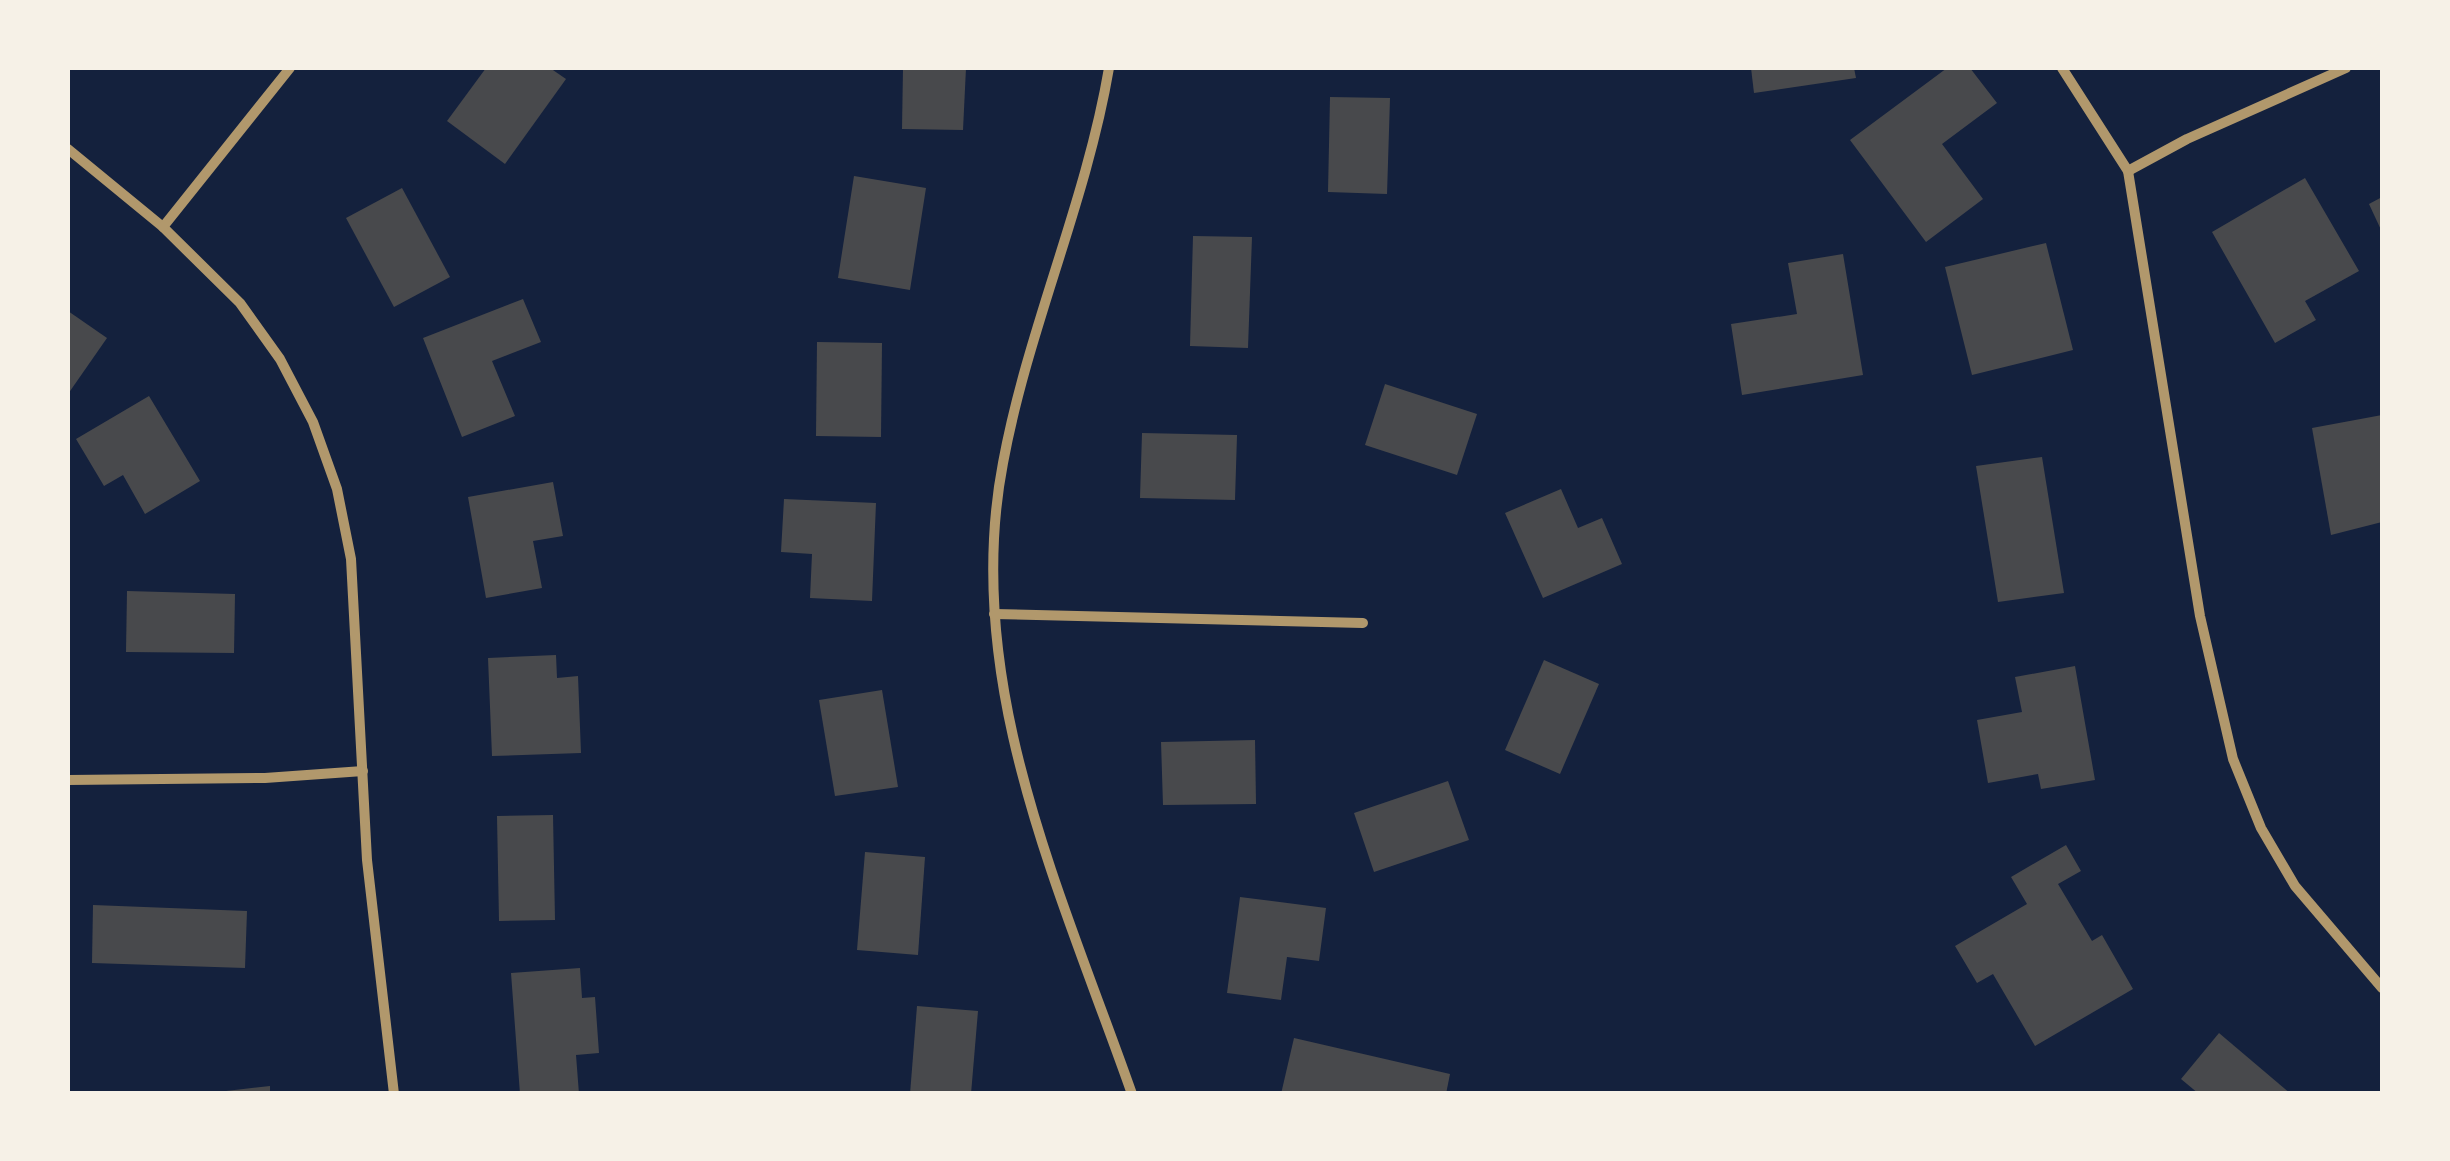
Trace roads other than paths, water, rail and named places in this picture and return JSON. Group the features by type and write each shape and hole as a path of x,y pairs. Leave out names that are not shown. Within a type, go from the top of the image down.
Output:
{"street":[{"path":"162,227 290,68"},
{"path":"1109,68 1099,125 1074,216 1023,369 1002,466 994,535 994,614 1003,696 1023,784 1132,1094"},
{"path":"2062,68 2128,172 2200,616 2233,758 2261,828 2295,886 2382,988"},
{"path":"2128,172 2187,139 2346,68"},
{"path":"68,149 162,227 240,303 280,359 313,422 336,489 351,559 367,860 394,1094"},
{"path":"994,614 1363,623"},
{"path":"68,780 266,778 362,771"}]}
